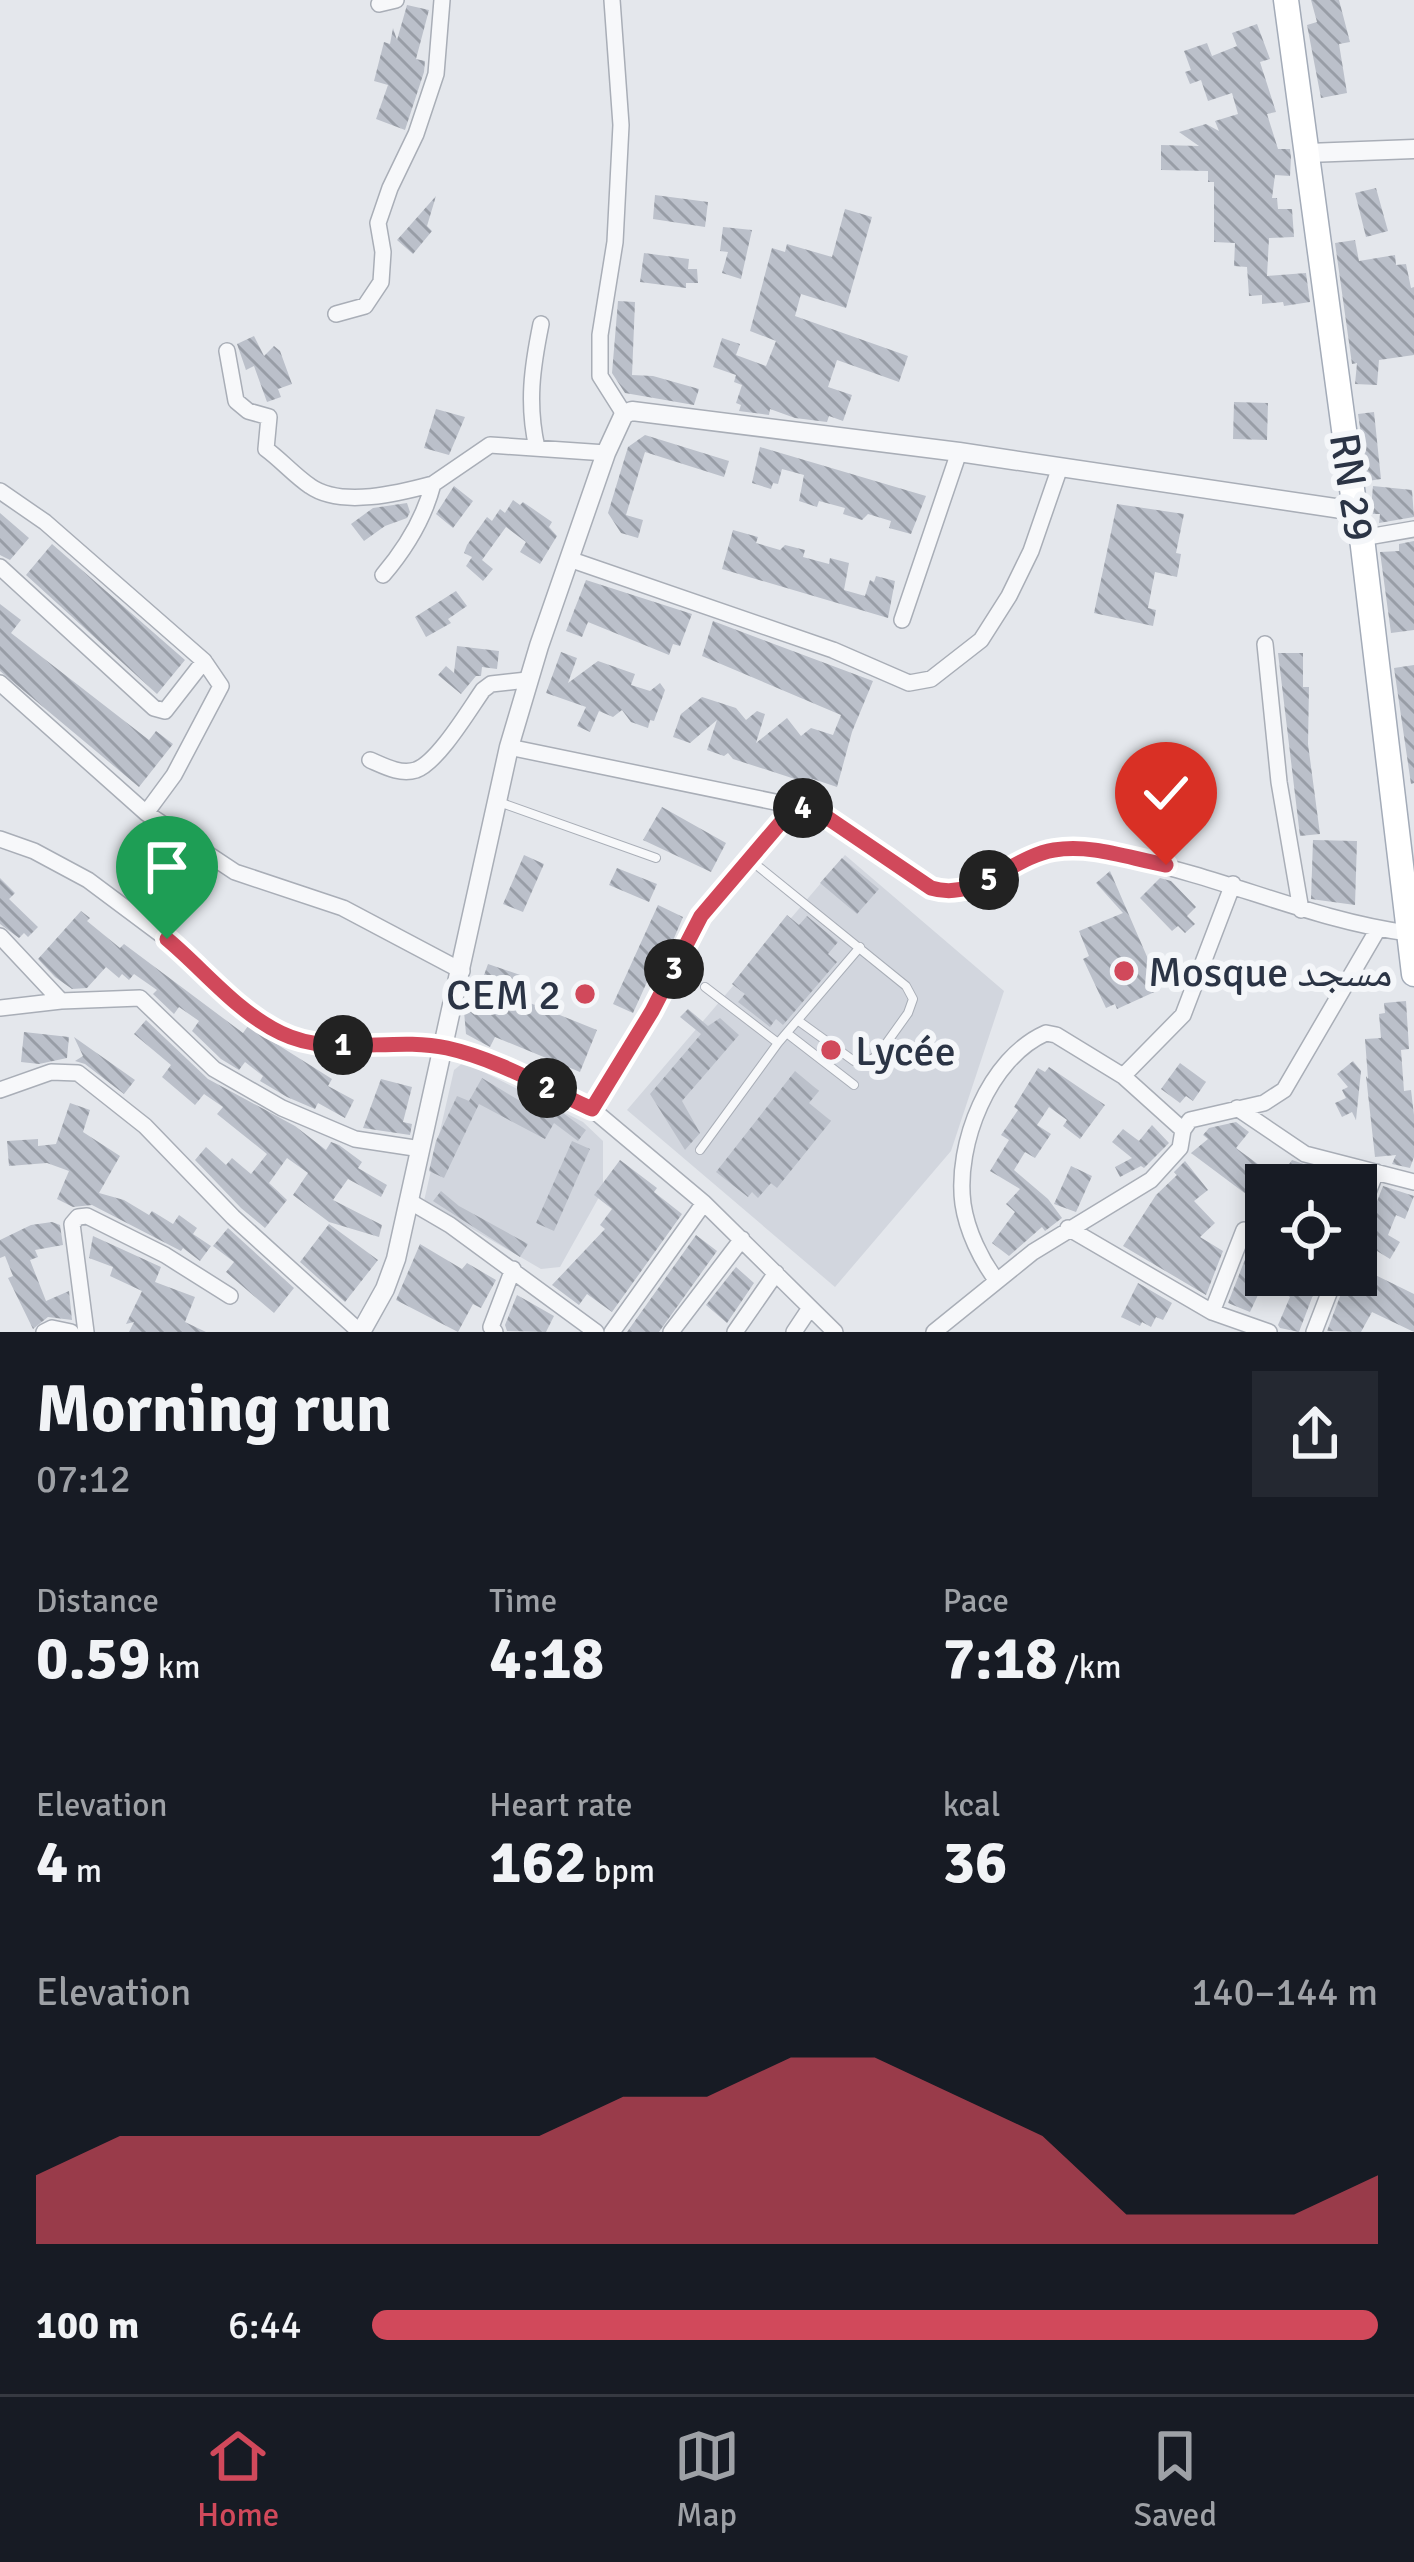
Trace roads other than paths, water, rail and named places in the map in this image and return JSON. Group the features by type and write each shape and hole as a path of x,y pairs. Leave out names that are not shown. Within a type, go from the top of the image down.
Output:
{"main road":[{"name":"RN 29","path":"1286,0 1354,512 1362,538 1414,974"}],"street":[{"path":"336,314 365,306 381,282 378,223 436,74 442,0"},
{"path":"612,0 621,124 615,242 600,335 600,376 624,414"},
{"path":"1308,152 1414,149"},
{"path":"537,448 529,412 541,324"},
{"path":"227,351 236,401 248,411 269,417 266,448 314,489 385,497 433,484 490,445 606,453"},
{"path":"0,1090 50,1072 78,1073 145,1126 232,1217 361,1332 385,1289 409,1201 527,680 624,414 632,411 959,452 1354,512"},
{"path":"902,620 959,452"},
{"path":"569,560 833,650 909,683 931,679 981,640 1009,596 1031,551 1059,470"},
{"path":"383,575 402,554 427,507 433,484"},
{"path":"0,491 45,522 205,661 221,686 174,775 146,813"},
{"path":"1362,538 1414,529"},
{"path":"0,567 154,708 165,711 205,661"},
{"path":"1265,644 1279,782 1300,910"},
{"path":"370,760 399,771 418,769 434,756 483,690 491,684 527,680"},
{"path":"0,683 146,813 236,872 343,908 462,971"},
{"path":"509,747 822,814 931,888 944,892 978,885 1044,852 1085,847 1233,884 1300,910 1408,933"},
{"path":"592,1109 652,1011 701,916 794,807"},
{"path":"0,839 88,880 167,939 242,1009 284,1035 330,1045 444,1047 485,1060 592,1109 704,1203 835,1332"},
{"path":"1123,1076 1183,1015 1233,884"},
{"path":"934,1332 1068,1228 1151,1180 1180,1148 1183,1130 1199,1116 1264,1103 1284,1090 1378,929"},
{"path":"0,936 61,1001"},
{"path":"0,1008 140,998 214,1069 282,1108 355,1139 421,1149"},
{"path":"997,1281 982,1261 963,1205 967,1146 990,1088 1027,1043 1046,1033 1123,1076 1183,1130"},
{"path":"1237,1108 1305,1154 1344,1164"},
{"path":"1377,1172 1414,1182"},
{"path":"409,1201 513,1269 590,1330"},
{"path":"612,1332 704,1203"},
{"path":"86,1332 72,1225 78,1217 87,1216 165,1255 230,1296"},
{"path":"1068,1228 1212,1312 1269,1332"},
{"path":"1212,1312 1244,1230"},
{"path":"671,1332 742,1239"},
{"path":"495,1332 491,1328 513,1269"},
{"path":"735,1332 776,1274"},
{"path":"1314,1332 1328,1296"},
{"path":"794,1332 810,1308"},
{"path":"556,1332 567,1313"},
{"path":"44,1332 52,1328 71,1332"}],"lane":[{"path":"497,802 656,858"},
{"path":"748,858 860,946 906,986 913,999 878,1055 867,1062 854,1061 800,1022"},
{"path":"700,1150 778,1042 800,1022 860,946"},
{"path":"705,987 778,1042"},
{"path":"788,1034 854,1085"}],"place":[{"name":"Mosque مسجد","path":"1124,971"},
{"name":"CEM 2","path":"585,994"},
{"name":"Lycée","path":"831,1050"}]}
